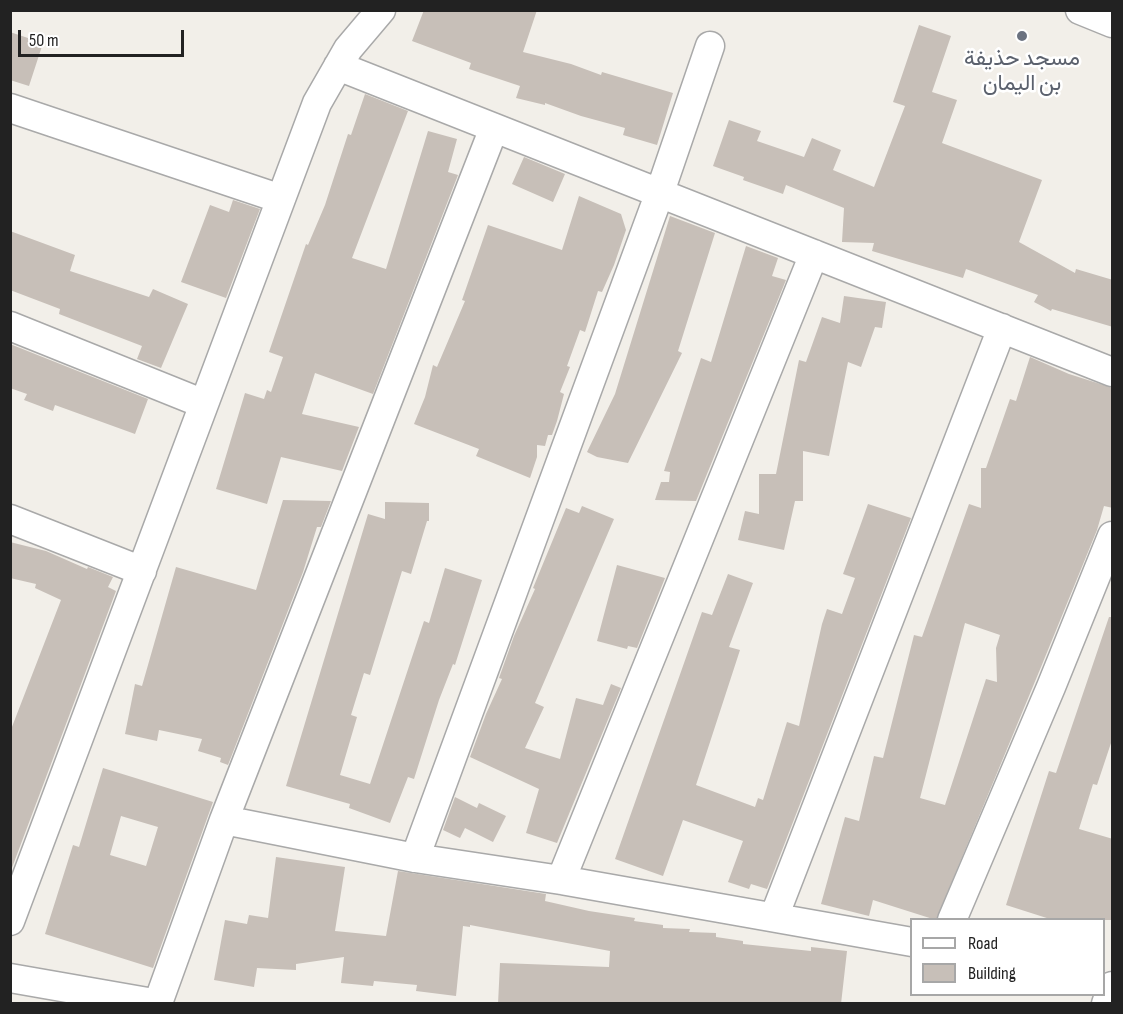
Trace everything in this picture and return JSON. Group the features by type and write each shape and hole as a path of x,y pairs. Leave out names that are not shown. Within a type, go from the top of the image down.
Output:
{"street":[{"path":"10,921 317,104 348,49 381,10"},
{"path":"1080,10 1113,23"},
{"path":"414,858 660,192 710,46"},
{"path":"338,66 1113,372"},
{"path":"10,108 281,199"},
{"path":"10,978 159,1003 224,820 494,128"},
{"path":"561,880 814,254"},
{"path":"10,326 204,404"},
{"path":"774,917 1002,328"},
{"path":"10,519 142,571"},
{"path":"953,918 1113,536"},
{"path":"224,820 414,858 561,880 910,942"},
{"path":"1106,1004 1113,986"}],"building":[{"path":"424,10 537,10 523,52 673,93 657,145 623,135 625,128 545,103 545,105 516,98 520,86 469,69 471,63 412,41"},
{"path":"919,25 951,36 932,92 957,100 942,143 1042,180 1019,242 1075,273 1076,269 1113,280 1113,327 1052,309 1051,311 1034,302 1038,295 966,269 963,278 872,251 874,243 842,242 844,208 786,185 783,194 743,180 744,177 713,166 729,120 761,131 757,141 804,157 812,138 841,150 833,170 874,187 905,106 893,102"},
{"path":"10,32 43,43 29,86 10,80"},
{"path":"365,94 408,111 352,258 386,269 428,131 457,139 448,172 458,175 373,394 315,373 302,414 359,427 342,471 281,457 267,504 216,489 245,393 264,399 267,390 271,392 283,357 269,352 306,244 308,245 325,205 348,134 351,135"},
{"path":"524,157 565,174 553,202 512,184"},
{"path":"579,196 621,214 626,230 602,292 598,291 585,332 580,330 567,366 570,367 560,392 564,394 557,421 552,435 548,435 545,446 537,445 537,457 530,478 476,456 479,449 414,424 425,397 433,365 437,367 465,301 462,300 488,225 562,250"},
{"path":"233,200 260,209 226,298 181,282 210,205 229,212"},
{"path":"670,216 715,233 678,351 682,353 628,463 597,457 587,452 615,394"},
{"path":"10,231 75,255 70,271 149,297 153,289 188,304 161,368 137,359 142,346 59,314 60,309 10,290"},
{"path":"746,246 778,258 772,276 786,280 696,501 655,500 661,482 669,482 670,472 664,471 701,358 711,362"},
{"path":"844,296 886,302 882,328 875,327 861,367 848,362 829,456 803,451 803,501 795,501 784,550 738,540 745,511 759,514 759,474 776,474 799,360 806,362 822,317 840,323"},
{"path":"10,344 148,399 135,434 55,405 53,411 24,400 27,394 10,388"},
{"path":"1030,357 1069,374 1113,388 1113,508 1104,506 1097,530 937,918 930,918 873,900 869,916 821,904 845,817 859,821 874,756 883,758 914,635 922,637 969,504 981,508 981,468 986,468 1010,399 1016,401","holes":["965,623 1000,635 996,648 997,682 986,679 945,805 920,798"]},
{"path":"283,500 331,501 321,527 317,527 303,572 228,765 220,762 221,758 198,751 202,739 159,730 157,741 125,734 135,684 142,686 176,567 256,590"},
{"path":"385,502 429,503 429,521 427,521 411,574 402,571 370,675 364,673 351,715 357,717 340,775 370,784 424,621 429,623 445,568 482,580 455,665 453,664 439,700 414,779 408,777 390,823 349,808 350,804 286,786 368,514 385,519"},
{"path":"868,504 911,518 767,889 751,884 749,889 728,882 743,841 683,820 663,876 615,859 702,612 712,615 728,574 753,583 729,647 740,650 696,785 755,807 758,798 763,800 787,722 799,726 827,609 842,614 855,578 843,574"},
{"path":"582,506 614,519 535,703 544,707 525,748 560,759 576,698 603,705 611,684 621,688 557,843 526,833 539,789 470,757 502,679 499,678 514,636 566,508 579,513"},
{"path":"10,542 46,551 87,569 88,567 113,577 108,587 116,591 10,873 10,732 61,600 35,588 36,584 10,578"},
{"path":"617,565 665,578 637,648 628,646 627,649 597,641"},
{"path":"1109,617 1113,617 1113,737 1097,785 1093,784 1079,829 1113,839 1113,920 1047,918 1006,905 1049,771 1056,773"},
{"path":"103,768 213,802 153,968 45,934 73,845 79,847","holes":["121,816 158,827 146,866 110,855"]},
{"path":"455,797 477,808 479,803 506,816 493,842 465,828 460,838 443,830"},
{"path":"276,857 345,867 335,931 386,936 398,871 546,894 545,901 635,918 634,921 663,925 663,928 716,933 716,937 743,941 743,944 811,951 811,947 847,951 841,1004 498,1004 500,963 609,967 610,951 470,925 470,927 463,926 456,996 416,991 417,985 374,981 373,986 341,983 344,957 296,964 296,970 257,968 254,987 214,980 225,920 247,924 249,915 268,918"}],"place":[{"name":"مسجد حذيفة بن اليمان","path":"1022,36"}]}
